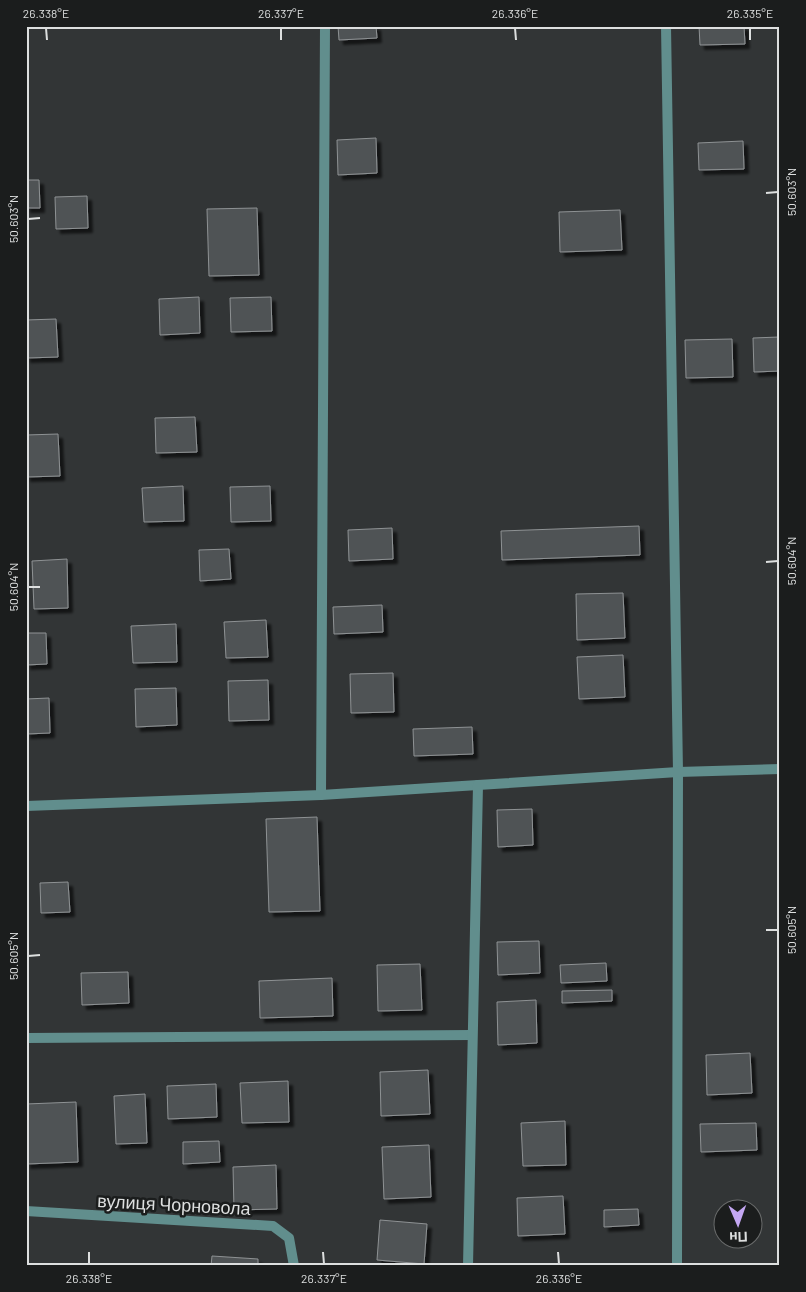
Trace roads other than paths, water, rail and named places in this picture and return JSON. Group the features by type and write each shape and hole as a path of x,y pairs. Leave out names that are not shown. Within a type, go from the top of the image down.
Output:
{"street":[{"path":"321,794 325,26"},
{"path":"666,26 678,772 677,1266"},
{"path":"26,806 321,794 678,772 780,769"},
{"path":"468,1266 478,785"},
{"path":"26,1038 472,1035"},
{"name":"вулиця Чорновола","path":"26,1211 273,1226 289,1238 294,1266"}]}
